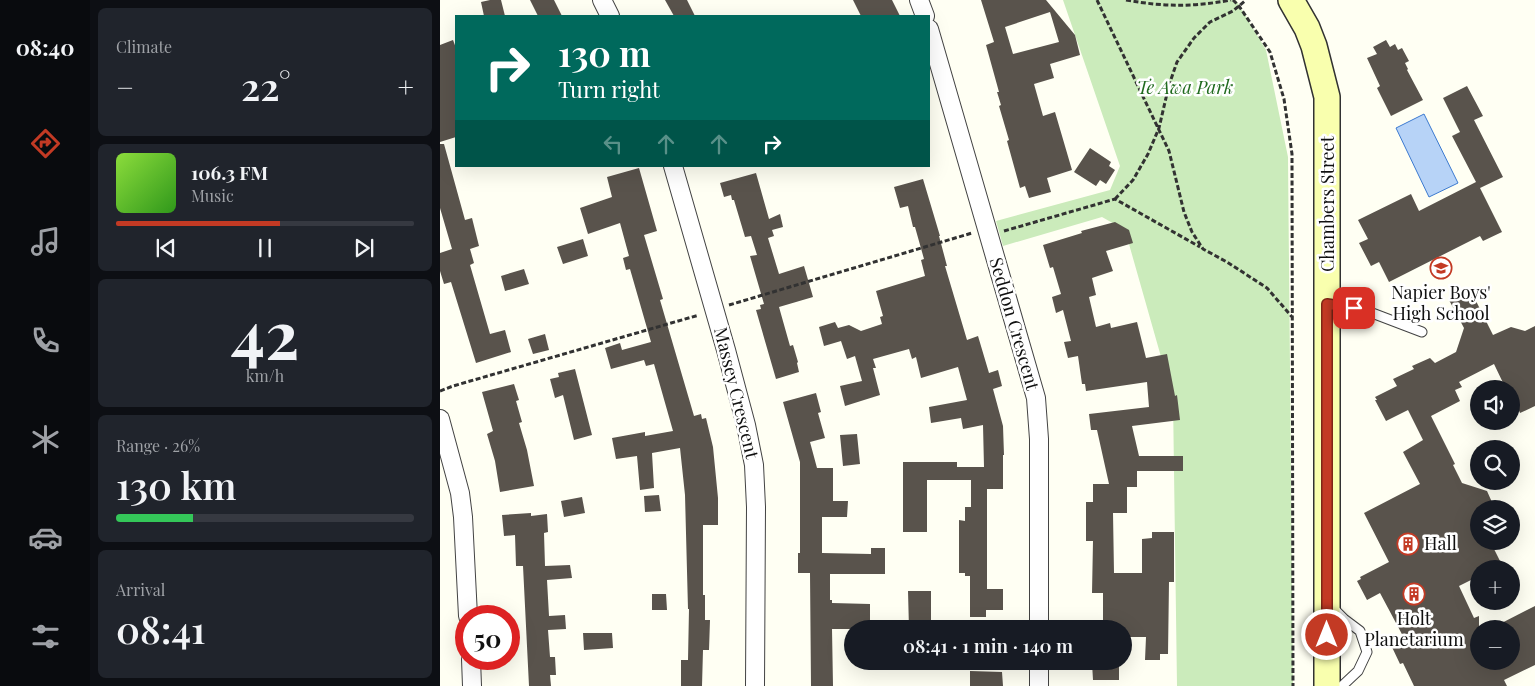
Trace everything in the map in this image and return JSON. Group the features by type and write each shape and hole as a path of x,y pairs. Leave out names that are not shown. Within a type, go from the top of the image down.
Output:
{"main road":[{"name":"Chambers Street","path":"1291,0 1307,28 1314,46 1327,97 1327,686"}],"street":[{"path":"602,0 610,15"},
{"path":"919,0 925,15"},
{"name":"Seddon Crescent","path":"930,32 1036,398 1039,439 1040,620"},
{"name":"Massey Crescent","path":"672,167 726,350 746,425 754,465 756,507 755,686"},
{"path":"440,419 460,493 467,605"},
{"path":"471,670 472,686"},
{"path":"1039,670 1039,686"}],"lane":[{"path":"1327,304 1359,308 1422,332"},
{"path":"1326,602 1360,631 1367,652 1358,671 1342,686"}],"path":[{"path":"1097,0 1169,151 1184,212 1192,232 1203,249"},
{"path":"1126,0 1171,6 1202,5 1232,0 1239,6 1270,52 1284,99 1292,154 1293,686"},
{"path":"989,236 1115,199 1133,180 1148,154 1159,128 1169,85 1177,62 1194,38 1210,22 1233,11 1246,0"},
{"path":"1115,199 1227,262 1267,288 1293,318"}],"green space":[{"name":"Te Awa Park","path":"1063,0 1236,0 1266,50 1288,157 1293,686 1177,686 1173,399 1125,230 1102,217 1003,246 996,221 1110,190 1120,166"}],"water":[{"path":"1424,114 1458,183 1429,197 1396,128"}],"building":[{"path":"501,0 505,15 484,15 481,2"},
{"path":"530,0 554,0 562,15 538,15"},
{"path":"665,0 687,0 694,15 673,15"},
{"path":"853,0 892,0 900,15 860,15"},
{"path":"981,0 1046,0 1075,35 1080,55 1050,64 1054,78 1034,84 1043,116 1055,112 1072,170 1047,178 1051,192 1029,198 1025,186 1020,188 999,106 1001,105 997,92 999,92 986,45 994,42","holes":["1050,12 1059,42 1013,54 1005,27"]},
{"path":"453,40 455,45 455,137 440,142 440,45"},
{"path":"1386,40 1390,47 1395,44 1398,50 1402,48 1409,61 1405,63 1407,70 1423,100 1391,116 1377,88 1380,86 1367,58 1377,54 1373,47"},
{"path":"1467,86 1483,116 1474,120 1503,177 1480,188 1502,232 1483,241 1480,236 1389,282 1379,262 1371,266 1359,243 1368,239 1358,220 1411,194 1419,211 1476,182 1452,136 1460,132 1443,98"},
{"path":"440,144 444,144 465,220 472,218 479,246 470,249 474,263 470,265 490,334 505,330 511,352 476,363 451,282 444,284 440,271 440,253 452,249 440,208"},
{"path":"1090,148 1111,162 1109,166 1115,170 1106,184 1100,180 1096,186 1074,172"},
{"path":"639,168 657,231 644,235 663,299 660,300 694,416 701,414 702,419 706,418 713,447 718,498 718,525 703,525 703,595 705,595 705,620 710,620 709,650 703,650 702,686 681,686 681,660 688,660 689,609 685,495 680,448 652,453 654,488 640,490 637,456 616,459 612,438 645,432 645,436 673,431 654,364 646,366 644,360 611,369 605,348 620,343 622,350 651,342 630,269 626,270 623,258 629,256 620,223 588,234 580,208 612,197 607,177"},
{"path":"756,173 769,219 780,214 783,227 772,230 774,236 768,238 779,274 804,266 813,297 779,307 790,346 793,345 799,372 776,379 756,310 761,309 760,305 764,304 750,256 757,255 751,236 745,237 734,200 732,200 731,195 724,197 720,183"},
{"path":"923,179 940,236 947,266 945,266 967,340 978,336 989,373 998,370 1002,386 993,389 1003,426 1003,489 987,489 987,589 1003,589 1003,610 986,610 986,617 970,617 970,576 965,576 965,573 959,573 959,520 965,521 965,507 971,507 971,480 927,480 927,532 903,532 903,462 957,462 957,467 984,467 983,425 963,429 961,418 931,423 929,407 967,400 958,367 921,378 916,357 912,359 909,349 873,359 876,368 873,368 880,395 845,406 840,386 862,381 855,356 847,359 841,341 824,346 819,327 835,322 838,328 849,325 861,331 882,324 880,317 883,316 876,291 925,276 921,260 924,259 908,206 900,208 894,187"},
{"path":"1115,222 1129,230 1133,243 1106,251 1113,271 1092,278 1096,295 1089,297 1096,327 1110,323 1111,328 1137,322 1146,358 1167,354 1175,396 1177,395 1180,420 1132,426 1139,456 1183,456 1183,471 1137,471 1137,487 1127,487 1127,513 1113,513 1114,573 1142,573 1142,539 1152,538 1152,532 1174,532 1174,582 1169,582 1168,654 1160,654 1160,660 1145,660 1146,637 1132,637 1132,620 1103,620 1103,593 1092,593 1093,541 1086,541 1086,502 1093,502 1093,484 1109,484 1097,430 1091,430 1089,414 1149,407 1147,382 1086,391 1085,384 1082,384 1078,356 1068,358 1064,342 1071,341 1063,310 1056,313 1052,297 1061,294 1053,267 1050,268 1043,245 1082,233 1081,231"},
{"path":"583,239 588,256 563,264 557,247"},
{"path":"524,269 529,284 505,291 501,276"},
{"path":"1470,289 1493,335 1511,327 1525,331 1535,326 1535,406 1520,413 1520,380 1502,380 1494,364 1459,382 1462,387 1455,390 1460,401 1431,416 1455,464 1453,465 1462,483 1470,486 1470,490 1487,491 1491,500 1470,500 1470,550 1494,550 1500,560 1470,560 1470,580 1459,586 1474,618 1479,616 1479,620 1470,620 1470,670 1520,670 1520,620 1508,620 1535,606 1535,665 1504,680 1507,686 1414,686 1403,663 1400,664 1391,645 1404,638 1380,593 1367,600 1357,581 1361,579 1360,577 1389,562 1364,513 1420,484 1403,452 1423,440 1408,410 1386,421 1375,397 1397,386 1393,379 1414,369 1412,366 1430,358 1435,363 1456,352 1464,328 1449,300"},
{"path":"545,334 549,350 533,354 528,339"},
{"path":"575,369 592,435 574,440 563,395 555,398 550,379 559,377 558,373"},
{"path":"514,384 519,400 516,401 522,422 519,423 527,450 534,486 500,492 495,461 487,434 493,431 482,392"},
{"path":"816,393 821,412 818,413 825,438 810,442 817,468 833,468 833,501 848,501 847,517 822,517 822,553 871,554 871,548 885,548 885,574 830,574 830,600 832,600 832,603 870,604 870,620 844,620 844,629 832,629 833,686 811,686 810,573 798,573 798,553 800,553 800,462 783,402"},
{"path":"857,434 860,464 843,466 840,435"},
{"path":"659,495 661,511 645,512 644,496"},
{"path":"582,497 585,513 564,517 561,501"},
{"path":"531,513 531,516 547,514 548,532 544,533 545,566 570,565 572,578 547,580 549,616 565,615 566,629 548,630 550,657 555,657 556,675 550,675 551,686 529,686 523,566 516,566 515,535 504,536 502,515"},
{"path":"908,591 931,591 931,620 909,620"},
{"path":"652,594 666,594 667,610 652,610"},
{"path":"583,633 612,633 613,648 584,650"},
{"path":"1092,670 1119,670 1119,680 1093,680"},
{"path":"970,671 1002,672 1003,686 970,686"}],"place":[{"name":"Napier Boys' High School","path":"1441,268"},
{"name":"Hall","path":"1408,544"},
{"name":"Holt Planetarium","path":"1414,594"}],"route":[{"path":"1327,635 1327,304 1354,308"}]}
